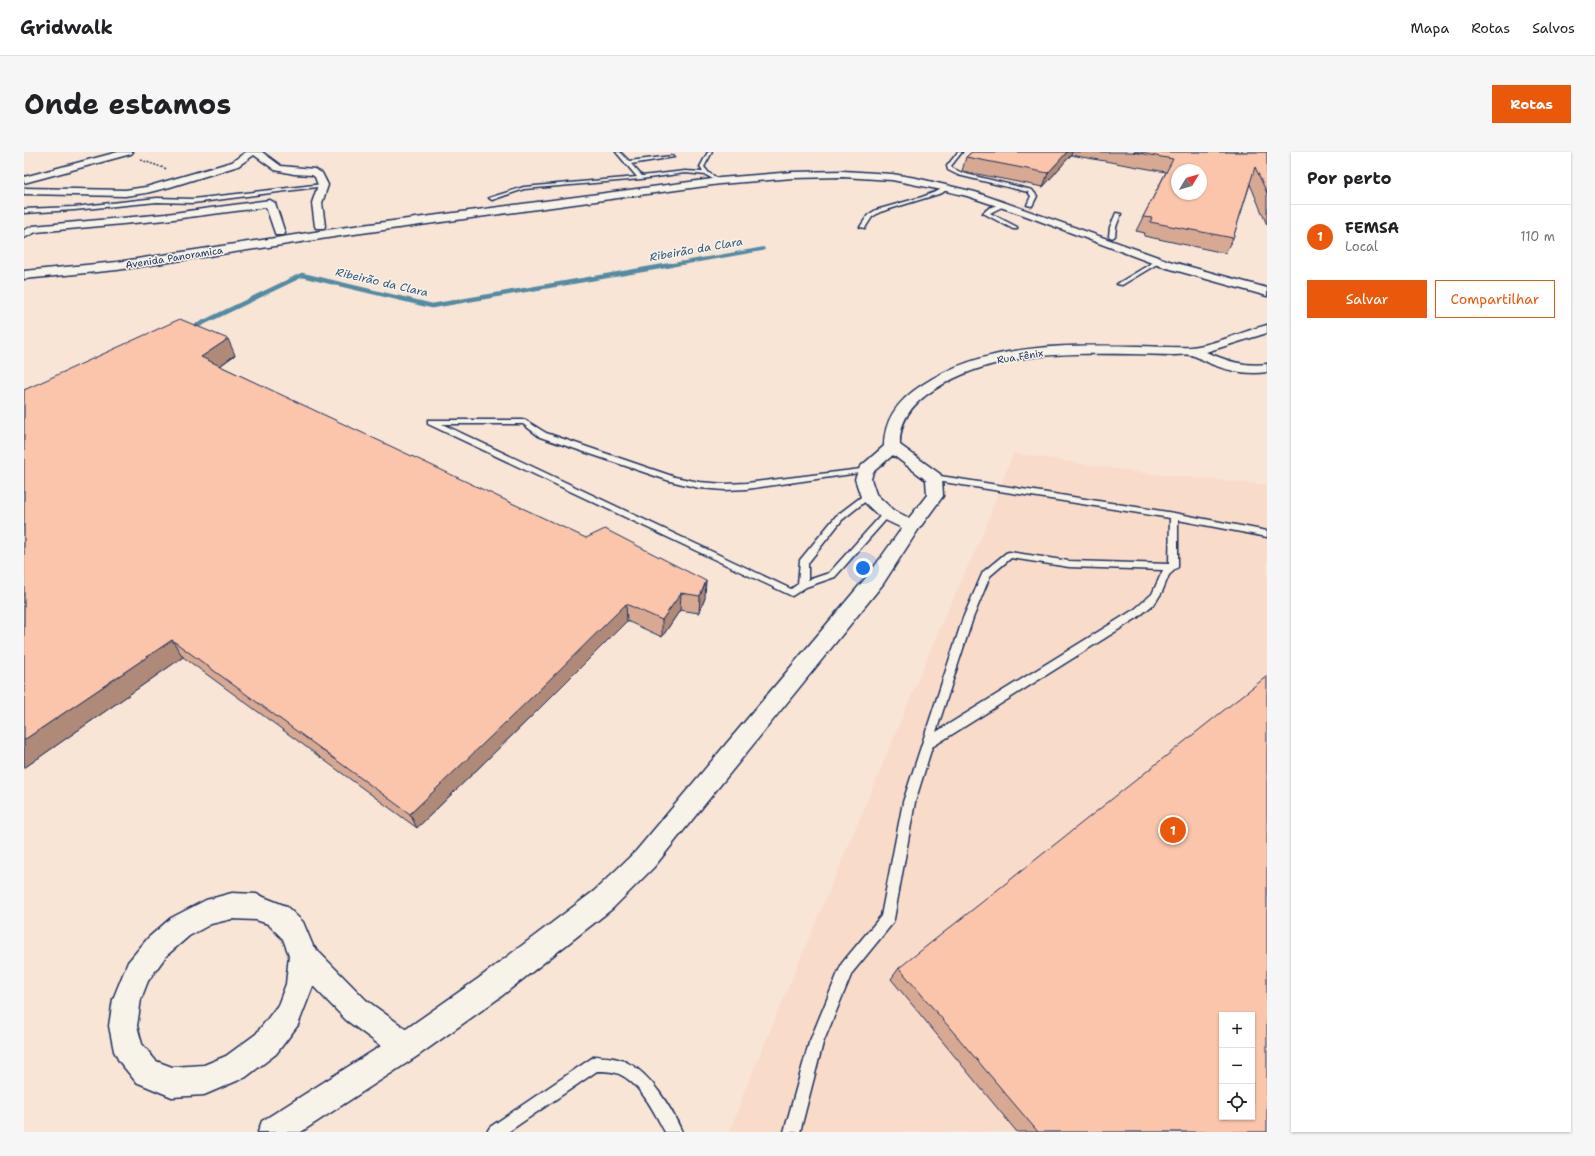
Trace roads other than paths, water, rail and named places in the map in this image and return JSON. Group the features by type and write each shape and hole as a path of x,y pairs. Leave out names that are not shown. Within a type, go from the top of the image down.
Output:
{"main road":[{"path":"322,230 707,174 800,169 871,170 910,174 988,190 1112,236 1211,269 1267,283"},
{"path":"322,230 720,181 798,175 872,176 915,180 948,187 1005,204 1159,261 1199,274 1267,292"},
{"name":"Avenida Panoramica","path":"24,265 153,253 280,232 322,230"},
{"name":"Avenida Panoramica","path":"24,275 132,264 322,230"}],"street":[{"path":"24,180 125,152"},
{"path":"24,191 125,193 167,185 235,164 252,152"},
{"path":"256,152 278,168 294,172 314,172 321,179 323,185 317,203 322,230"},
{"path":"24,235 33,229 166,217 270,203 280,232"},
{"name":"Rua Fênix","path":"892,447 892,428 898,414 911,400 928,385 950,374 977,364 1003,358 1043,352 1091,349 1193,351 1264,334"},
{"name":"Rua Fênix","path":"1193,351 1234,367 1253,370 1267,368"},
{"path":"273,1132 406,1047 490,988 603,900 645,859 876,579 912,526 935,496 934,478 892,447 866,470 863,479 868,496 887,514 912,526"},
{"path":"302,955 300,984 288,1015 266,1044 236,1067 204,1080 172,1082 146,1072 129,1051 123,1026 127,999 138,972 157,947 180,927 206,913 232,906 256,907 277,914 294,931 302,955 356,1010 406,1047"}],"lane":[{"path":"618,152 640,178"},
{"path":"666,152 676,162"},
{"path":"710,152 702,168 707,174 720,181"},
{"path":"960,152 948,166 950,169 965,176 1030,191 1034,196 1030,205"},
{"path":"628,164 672,157"},
{"path":"681,167 685,172"},
{"path":"492,198 507,192 524,188 640,178 685,172 707,174"},
{"path":"24,211 116,206 159,200 185,201 214,199 323,185"},
{"path":"863,226 870,216 878,210 924,198 940,192 948,187"},
{"path":"1005,204 991,209 986,213 1015,228"},
{"path":"1112,236 1113,227 1118,214"},
{"path":"1120,284 1159,261"},
{"path":"866,470 747,486 725,487 699,485 673,479 551,437 538,431 525,422 432,422 792,593 802,585 832,575 887,514"},
{"path":"934,478 1174,516 1267,534"},
{"path":"802,585 803,562 839,518 868,496"},
{"path":"1173,567 1174,516"},
{"path":"792,1132 816,1043 848,968 887,919 909,802 968,618 986,574 1009,555 1069,564 1173,567"},
{"path":"927,744 1141,611 1156,595 1166,571 1173,567"},
{"path":"495,1132 595,1063 610,1064 625,1068 638,1079 652,1095 674,1132"}],"waterway":[{"name":"Ribeirão da Clara","path":"666,266 763,249"},
{"name":"Ribeirão da Clara","path":"188,330 302,275 432,306 671,265"}],"place":[{"name":"FEMSA","path":"1173,830"}]}
